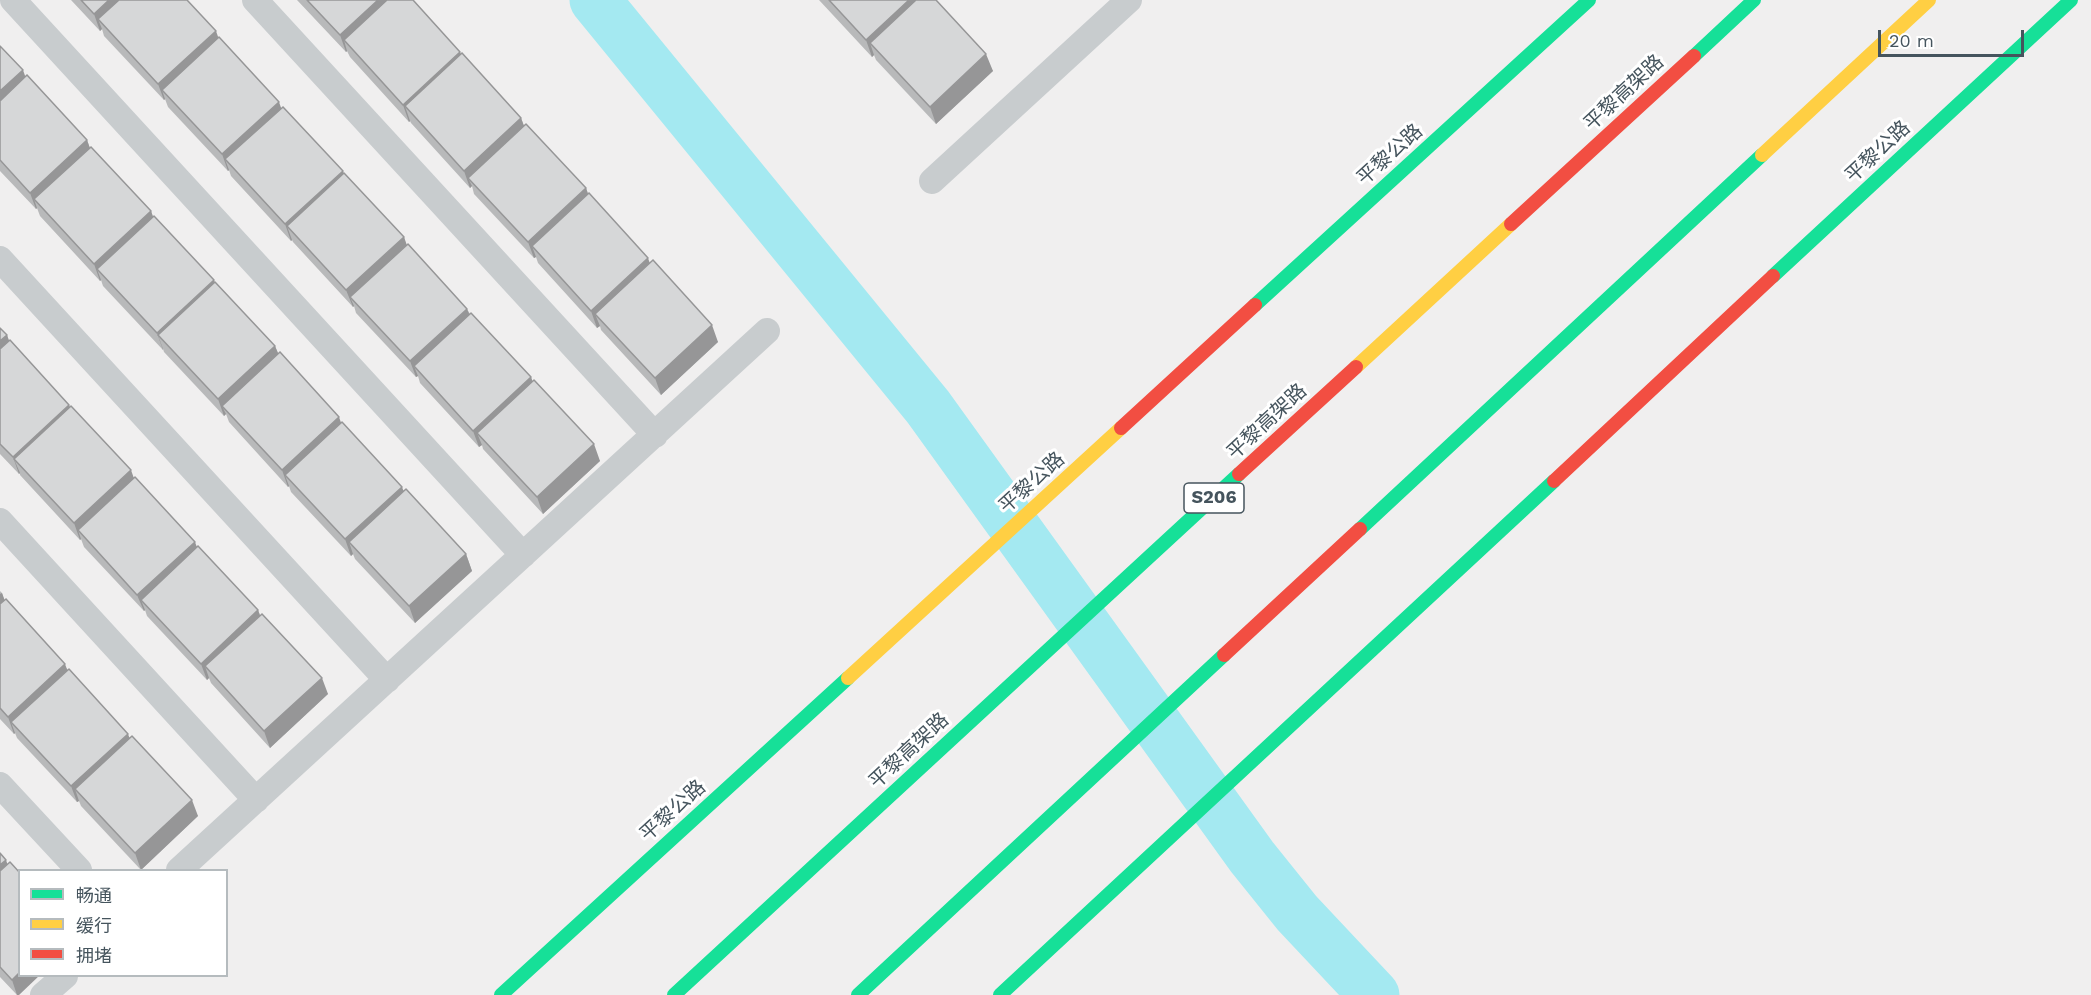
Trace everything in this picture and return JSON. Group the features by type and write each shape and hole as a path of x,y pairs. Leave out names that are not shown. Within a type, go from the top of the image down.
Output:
{"main road":[{"name":"平黎公路","path":"501,995 1589,0"},
{"name":"平黎高架路","path":"674,995 1754,0"},
{"path":"858,995 1929,0"},
{"name":"平黎公路","path":"1000,995 2071,0"}],"lane":[{"path":"13,0 523,555"},
{"path":"255,0 654,435"},
{"path":"932,181 1129,0"},
{"path":"0,259 387,680"},
{"path":"180,869 767,331"},
{"path":"0,521 256,800"},
{"path":"0,785 78,869"},
{"path":"43,995 62,977"}],"building":[{"path":"81,0 109,0 94,14"},
{"path":"119,0 187,0 216,31 158,84 98,19"},
{"path":"307,0 378,0 340,35"},
{"path":"387,0 413,0 460,52 403,105 344,40"},
{"path":"829,0 909,0 866,40"},
{"path":"916,0 936,0 986,54 930,107 870,43"},
{"path":"219,37 279,102 222,154 162,90"},
{"path":"0,46 23,70 0,91"},
{"path":"462,53 521,118 464,171 405,106"},
{"path":"27,75 87,140 30,193 0,160 0,101"},
{"path":"283,107 343,171 285,224 225,159"},
{"path":"526,124 586,188 528,242 468,178"},
{"path":"91,147 151,211 94,264 34,199"},
{"path":"344,173 404,237 346,290 287,226"},
{"path":"589,193 648,258 591,311 532,246"},
{"path":"154,216 214,280 157,333 97,269"},
{"path":"408,244 467,309 410,361 350,297"},
{"path":"653,260 712,325 655,378 595,314"},
{"path":"215,282 275,346 218,399 158,335"},
{"path":"471,313 531,377 473,431 414,366"},
{"path":"0,328 7,335 0,341"},
{"path":"10,340 69,405 13,457 0,444 0,349"},
{"path":"280,352 339,417 282,470 222,406"},
{"path":"534,380 594,444 537,497 477,433"},
{"path":"71,406 131,470 74,523 14,459"},
{"path":"342,422 402,487 345,539 285,475"},
{"path":"135,477 195,542 137,595 78,530"},
{"path":"406,489 466,554 409,606 349,542"},
{"path":"198,546 258,610 201,664 141,600"},
{"path":"6,599 65,664 8,717 0,708 0,604"},
{"path":"262,614 322,678 264,731 205,666"},
{"path":"69,669 128,734 71,786 11,722"},
{"path":"132,736 192,800 135,853 75,789"},
{"path":"0,853 6,860 0,865"},
{"path":"10,862 18,871 18,974 12,980 0,967 0,871"}],"waterway":[{"path":"595,0 928,407 1252,857 1297,913 1374,995"}],"traffic: fast":[{"path":"1255,305 1589,0"},
{"path":"1694,56 1754,0"},
{"path":"1773,276 2071,0"},
{"path":"1360,529 1762,155"},
{"path":"674,995 1239,474"},
{"path":"1000,995 1554,481"},
{"path":"858,995 1224,655"},
{"path":"501,995 848,678"}],"traffic: slow":[{"path":"1762,155 1929,0"},
{"path":"1356,367 1511,224"},
{"path":"848,678 1121,428"}],"traffic: jam":[{"path":"1511,224 1694,56"},
{"path":"1554,481 1773,276"},
{"path":"1121,428 1255,305"},
{"path":"1239,474 1356,367"},
{"path":"1224,655 1360,529"}]}
